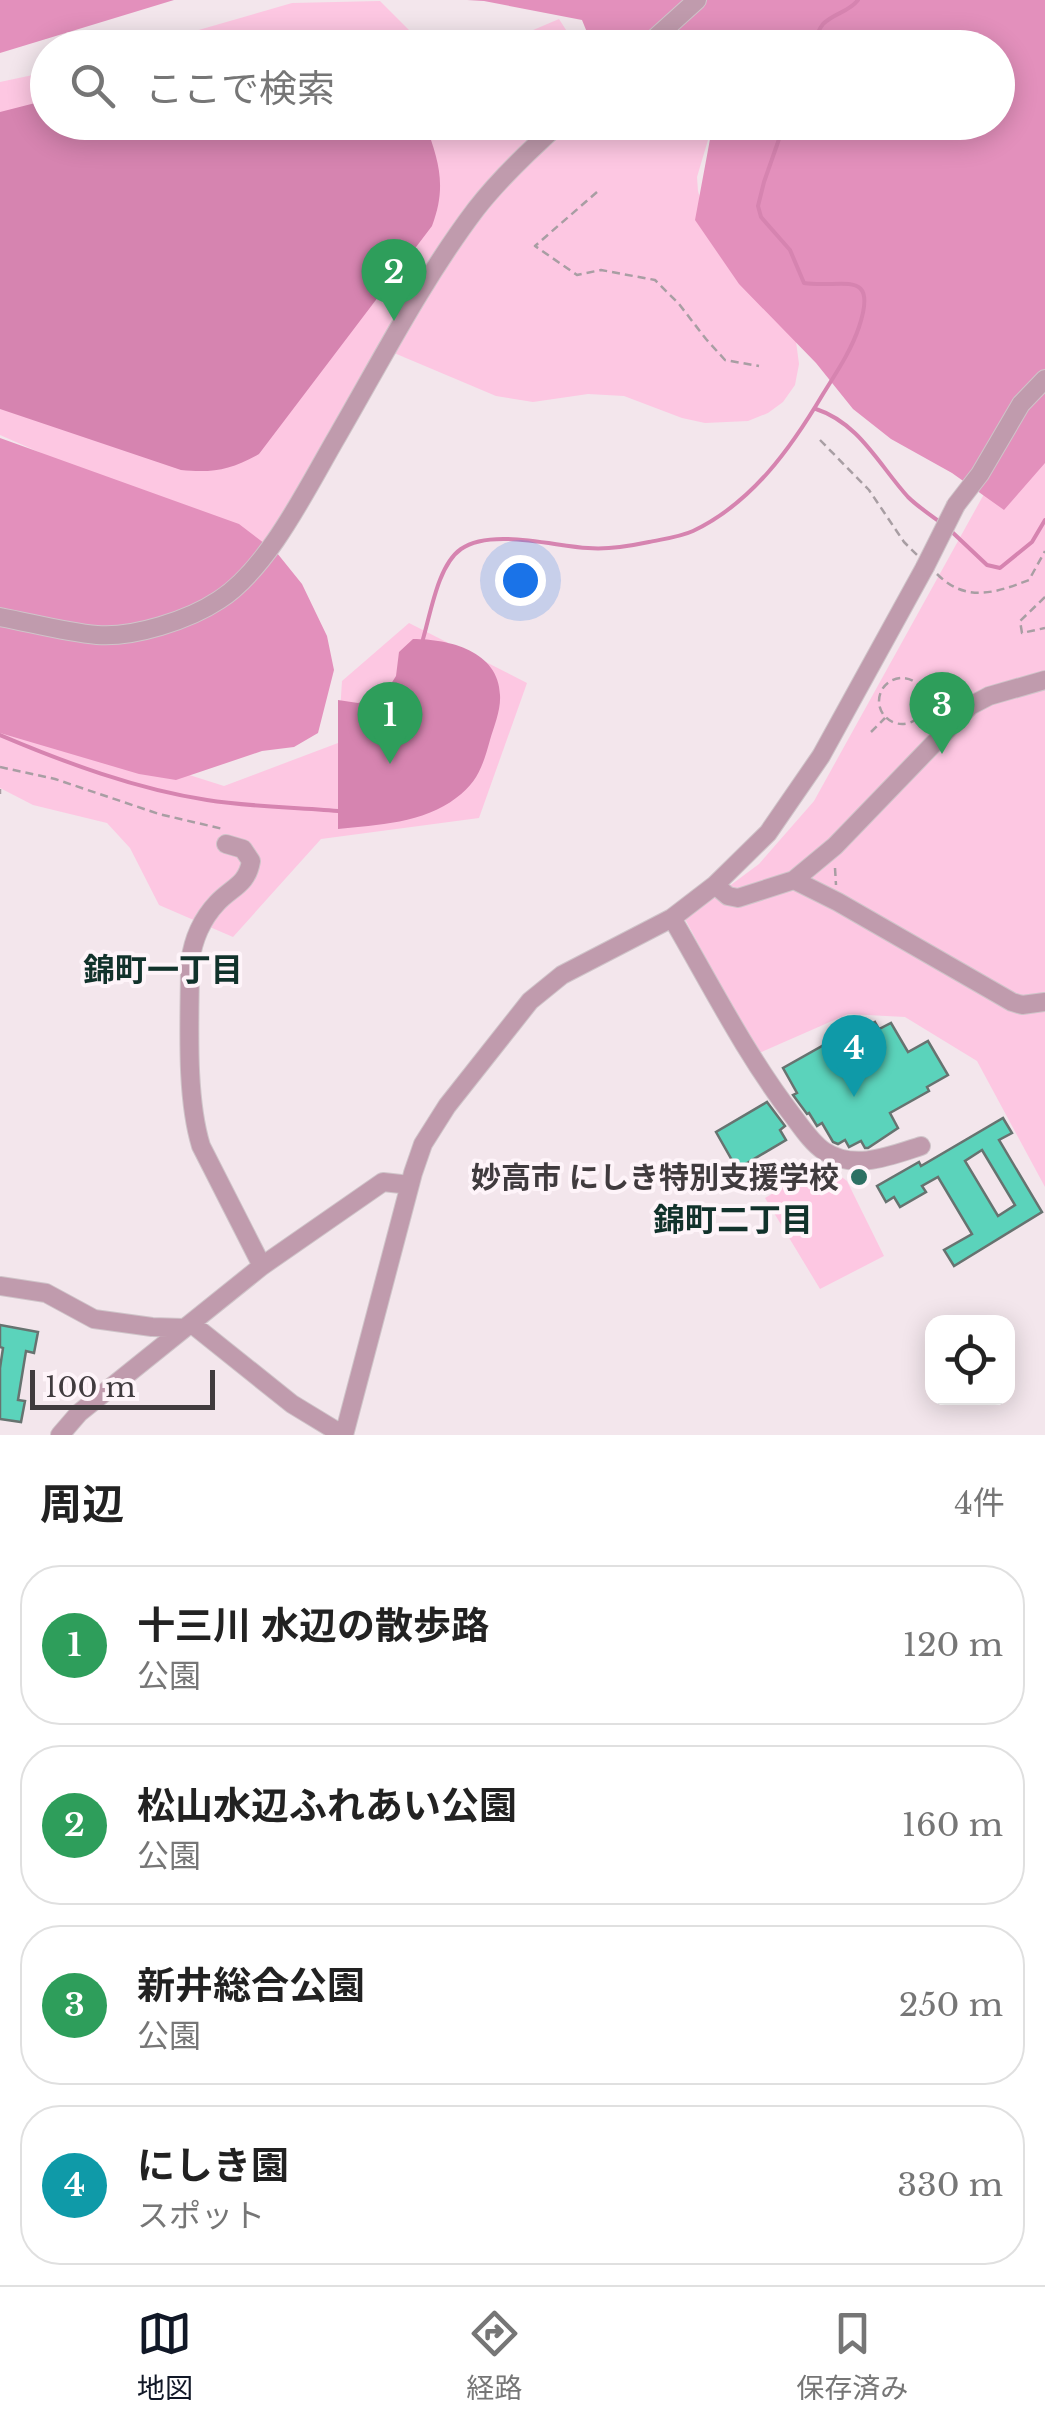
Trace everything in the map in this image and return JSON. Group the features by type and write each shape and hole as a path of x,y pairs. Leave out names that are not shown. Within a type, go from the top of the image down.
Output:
{"street":[{"path":"664,30 697,0"},
{"path":"0,617 94,635 123,634 180,620 218,602 233,590 284,528 436,267 502,178 542,140"},
{"path":"0,1286 46,1293 94,1319 152,1327 188,1326 292,1404 343,1435 410,1185 423,1144 447,1106 530,1000 562,975 672,918 716,885 768,834 803,785 956,505 980,474 1012,418 1045,379"},
{"path":"716,885 728,896 738,898 794,880 835,846 970,706 989,696 1045,680"},
{"path":"230,838 251,861 248,874 217,903 193,941 192,1102 201,1146 262,1266"},
{"path":"794,880 1012,1002 1045,1002"},
{"path":"672,918 765,1079 824,1151 850,1160 876,1160 920,1146"},
{"path":"60,1435 79,1413 262,1266 382,1182 410,1185"}],"path":[{"path":"597,192 535,246 577,275 601,270 655,280 726,360 760,366"},
{"path":"1045,597 1020,622 1022,633 1045,628"},
{"path":"903,679 916,684 925,704 918,718 898,724 886,717 880,702 884,688 903,679"},
{"path":"870,732 886,717"},
{"path":"0,767 55,779 230,838"},
{"path":"835,846 838,902"}],"shaded area":[{"path":"0,0 174,0 76,30 30,30 30,44 0,53"},
{"path":"467,0 1045,0 1045,463 1004,510 952,473 891,439 853,409 816,363 739,284 695,220 710,140 1015,140 1015,30 586,30 582,20"},
{"path":"380,1 409,30 198,30 292,3"},
{"path":"559,19 566,30 533,30"},
{"path":"30,76 30,140 708,140 697,177 702,205 795,334 799,364 795,385 783,402 768,413 748,421 705,423 624,396 588,394 533,402 496,396 387,350 266,552 0,435 0,82"},
{"path":"30,104 30,140 431,140 439,174 437,212 432,226 259,454 222,469 181,470 0,409 0,112"},
{"path":"1045,384 1045,1187 977,1061 905,1017 848,1014 757,1054 685,919 759,864 814,801"},
{"path":"0,438 239,524 277,553 302,584 327,636 334,670 318,733 294,747 262,751 176,780 139,774 0,733"},
{"path":"409,623 527,683 479,818 321,839 233,937 159,905 130,848 107,823 33,805 0,788 0,715 224,786 338,743 342,681"},
{"path":"413,639 470,650 491,668 500,701 482,765 463,792 430,813 338,829 338,700 358,703 384,695 396,676 399,652"},
{"path":"823,1163 847,1181 884,1256 820,1289 765,1198"}],"building":[{"path":"875,1022 879,1029 891,1023 908,1052 928,1041 948,1075 890,1113 898,1128 868,1148 861,1141 849,1147 845,1140 833,1142 822,1123 817,1126 793,1095 797,1093 783,1068 847,1032 849,1035"},
{"path":"767,1102 785,1126 780,1130 786,1140 737,1169 716,1132"},
{"path":"1003,1118 1012,1133 999,1140 1042,1212 954,1266 944,1250 972,1234 938,1177 922,1186 926,1192 900,1207 894,1197 886,1202 877,1186 919,1162 921,1166","holes":["982,1150 1015,1205 998,1216 965,1161"]},
{"path":"0,1325 38,1332 34,1353 26,1351 18,1400 25,1401 21,1422 0,1419"}],"waterway":[{"path":"819,30 858,0"},
{"path":"423,639 441,577 461,549 505,539 611,548 688,533 752,490 797,434 852,345 864,296 853,285 804,283 790,250 761,217 758,206 779,140"},
{"path":"816,409 844,424 908,497 940,522"},
{"path":"951,531 987,565 1000,568 1032,542 1045,520"},
{"path":"0,735 102,774 180,795 338,811"}],"place":[{"name":"松山水辺ふれあい公園","path":"394,321"},
{"name":"新井総合公園","path":"942,754"},
{"name":"十三川 水辺の散歩路","path":"390,764"},
{"name":"にしき園","path":"854,1097"},
{"name":"妙高市 にしき特別支援学校","path":"859,1177"}],"district":[{"name":"錦町一丁目","path":"163,970"},
{"name":"錦町二丁目","path":"733,1220"}]}
